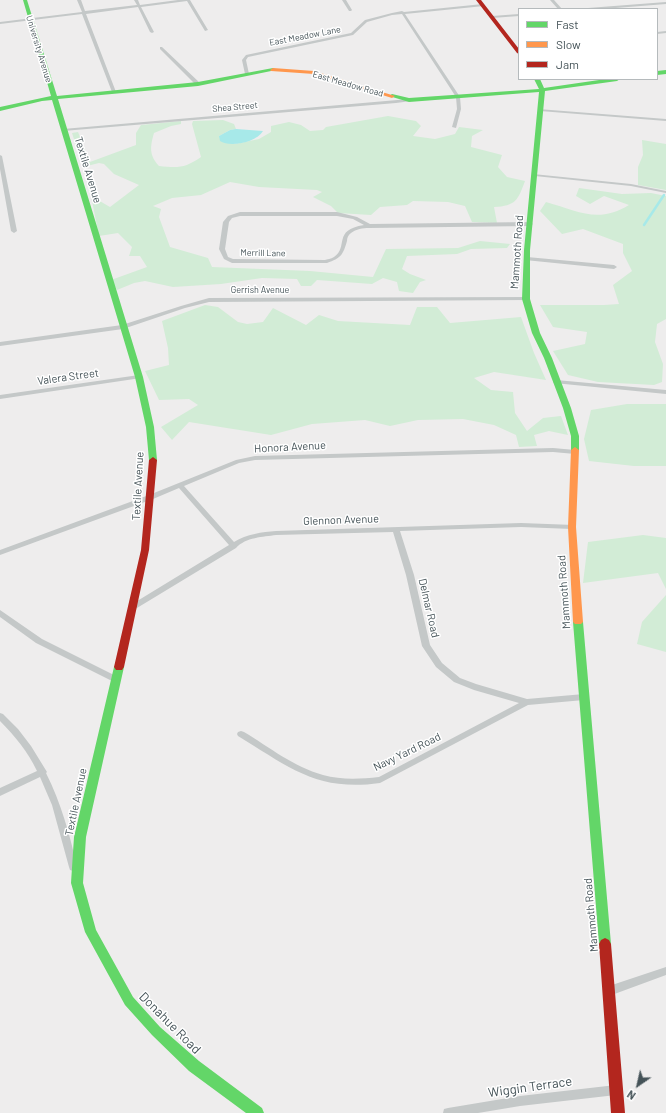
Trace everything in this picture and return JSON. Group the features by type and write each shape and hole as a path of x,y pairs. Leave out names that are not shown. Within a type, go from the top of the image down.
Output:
{"main road":[{"name":"University Avenue","path":"25,0 54,98"},
{"path":"481,3 517,47"},
{"name":"East Meadow Road","path":"0,109 22,103 54,98 198,84 273,70 306,72 332,78 374,92 409,100 542,90 610,80"},
{"path":"537,80 542,90"},
{"name":"Mammoth Road","path":"542,90 527,259 526,299 536,333 548,358 571,419 575,436 572,527 574,571 618,1113"},
{"name":"Textile Avenue","path":"54,98 139,377 150,427 153,463 145,550 80,837 77,883"},
{"name":"Donahue Road","path":"77,883 91,932 129,1001 156,1031 194,1066 257,1113"}],"street":[{"path":"79,0 114,92"},
{"path":"136,0 152,32"},
{"path":"0,23 188,0 206,30"},
{"path":"344,0 350,10"},
{"path":"552,0 559,8"},
{"path":"599,8 666,2"},
{"path":"454,127 459,109 458,96 402,12 481,3"},
{"name":"East Meadow Lane","path":"247,74 244,60 247,56 352,34 366,21 402,12"},
{"path":"492,17 518,15"},
{"path":"161,48 198,84"},
{"name":"Shea Street","path":"63,130 409,100"},
{"path":"540,110 666,120"},
{"path":"0,156 14,230"},
{"path":"535,175 625,185 666,192"},
{"name":"Merrill Lane","path":"369,226 355,218 337,214 240,214 230,217 226,222 222,249 226,258 232,261 325,262 333,261 338,257 341,253 345,235 355,228 369,226 530,224"},
{"path":"527,259 614,267"},
{"name":"Gerrish Avenue","path":"0,344 123,327 209,300 526,299"},
{"name":"Valera Street","path":"0,397 139,377"},
{"path":"556,382 666,392"},
{"name":"Honora Avenue","path":"0,553 151,497 238,461 268,457 553,450 575,452"},
{"path":"180,485 234,546"},
{"name":"Glennon Avenue","path":"132,608 242,540 259,535 276,533 521,525 572,527"},
{"name":"Delmar Road","path":"396,529 410,575 426,646 440,665 457,680 474,687 527,702"},
{"path":"0,613 39,641 115,679"},
{"name":"Navy Yard Road","path":"241,734 291,764 317,776 337,780 366,782 380,780 527,702 584,697"},
{"path":"0,716 25,744 43,772 64,830 77,883"},
{"path":"0,792 43,772"},
{"path":"609,990 666,971"},
{"name":"Wiggin Terrace","path":"448,1113 520,1101 616,1090"}],"green space":[{"path":"388,116 416,121 421,126 413,136 435,139 455,134 459,127 483,130 472,136 471,147 502,155 498,167 507,177 525,181 518,197 512,203 494,207 497,223 472,222 465,206 448,202 413,201 407,205 380,207 371,215 338,213 331,206 313,197 322,192 317,190 259,187 230,182 201,195 172,198 153,206 161,209 159,217 170,247 208,258 212,267 310,271 373,277 386,249 458,248 480,241 510,244 507,248 471,249 457,254 407,256 402,269 410,274 426,280 420,282 413,293 399,291 397,282 383,278 372,284 317,280 311,286 301,286 297,279 262,278 221,284 173,287 145,281 134,283 117,290 111,280 147,267 140,256 129,256 132,247 118,233 99,236 91,196 110,207 139,185 114,174 104,164 99,163 83,167 72,133 78,132 90,162 136,145 136,133 141,125 181,121 181,124 171,126 154,133 151,147 153,158 159,166 177,167 186,165 201,157 192,124 193,121 223,120 234,124 236,129 230,130 219,136 235,144 259,139 271,132 271,126 289,122 301,125 310,131 323,130 326,127"},
{"path":"642,140 666,144 666,190 638,185 638,167 643,155"},
{"path":"579,188 622,194 651,193 666,196 666,319 657,324 655,342 663,364 662,382 654,385 598,382 568,375 553,351 585,344 587,332 553,327 540,305 619,304 613,285 632,271 623,253 623,244 583,229 562,234 540,211 546,202 578,212 598,215 618,211 629,205 604,196 590,204 576,196"},
{"path":"205,305 218,307 238,322 247,324 263,322 273,308 306,325 319,315 338,321 410,325 417,307 437,307 450,323 521,317 546,380 494,372 474,378 491,390 513,392 515,413 527,431 543,418 561,416 568,435 549,431 534,435 537,446 519,447 516,435 494,425 463,419 418,420 390,426 365,420 312,424 271,435 189,422 172,440 161,427 198,405 189,399 159,400 145,371 169,365 168,348 162,321"},
{"path":"627,404 666,404 666,466 634,466 589,461 584,439 591,410"},
{"path":"643,535 666,538 666,589 658,573 583,583 588,542"},
{"path":"666,595 666,652 637,644 642,622"}],"water":[{"path":"230,130 263,131 255,138 243,143 230,144 220,141 219,136"}],"waterway":[{"path":"644,225 664,195"}],"traffic: fast":[{"path":"25,0 139,377 150,427 153,460"},
{"path":"0,109 42,99 198,84 273,70"},
{"path":"658,73 666,72"},
{"path":"537,80 542,90 527,250 526,299 536,333 548,358 567,408 575,436 575,450"},
{"path":"392,96 409,100 542,90 610,80"},
{"path":"578,622 605,944"},
{"path":"119,667 80,837 77,883 91,932 129,1001 156,1031 194,1066 257,1113"}],"traffic: slow":[{"path":"273,70 297,70 329,76 392,96"},
{"path":"575,450 572,527 578,622"}],"traffic: jam":[{"path":"478,0 518,51"},
{"path":"119,667 145,550 153,460"},
{"path":"605,944 618,1113"}]}
